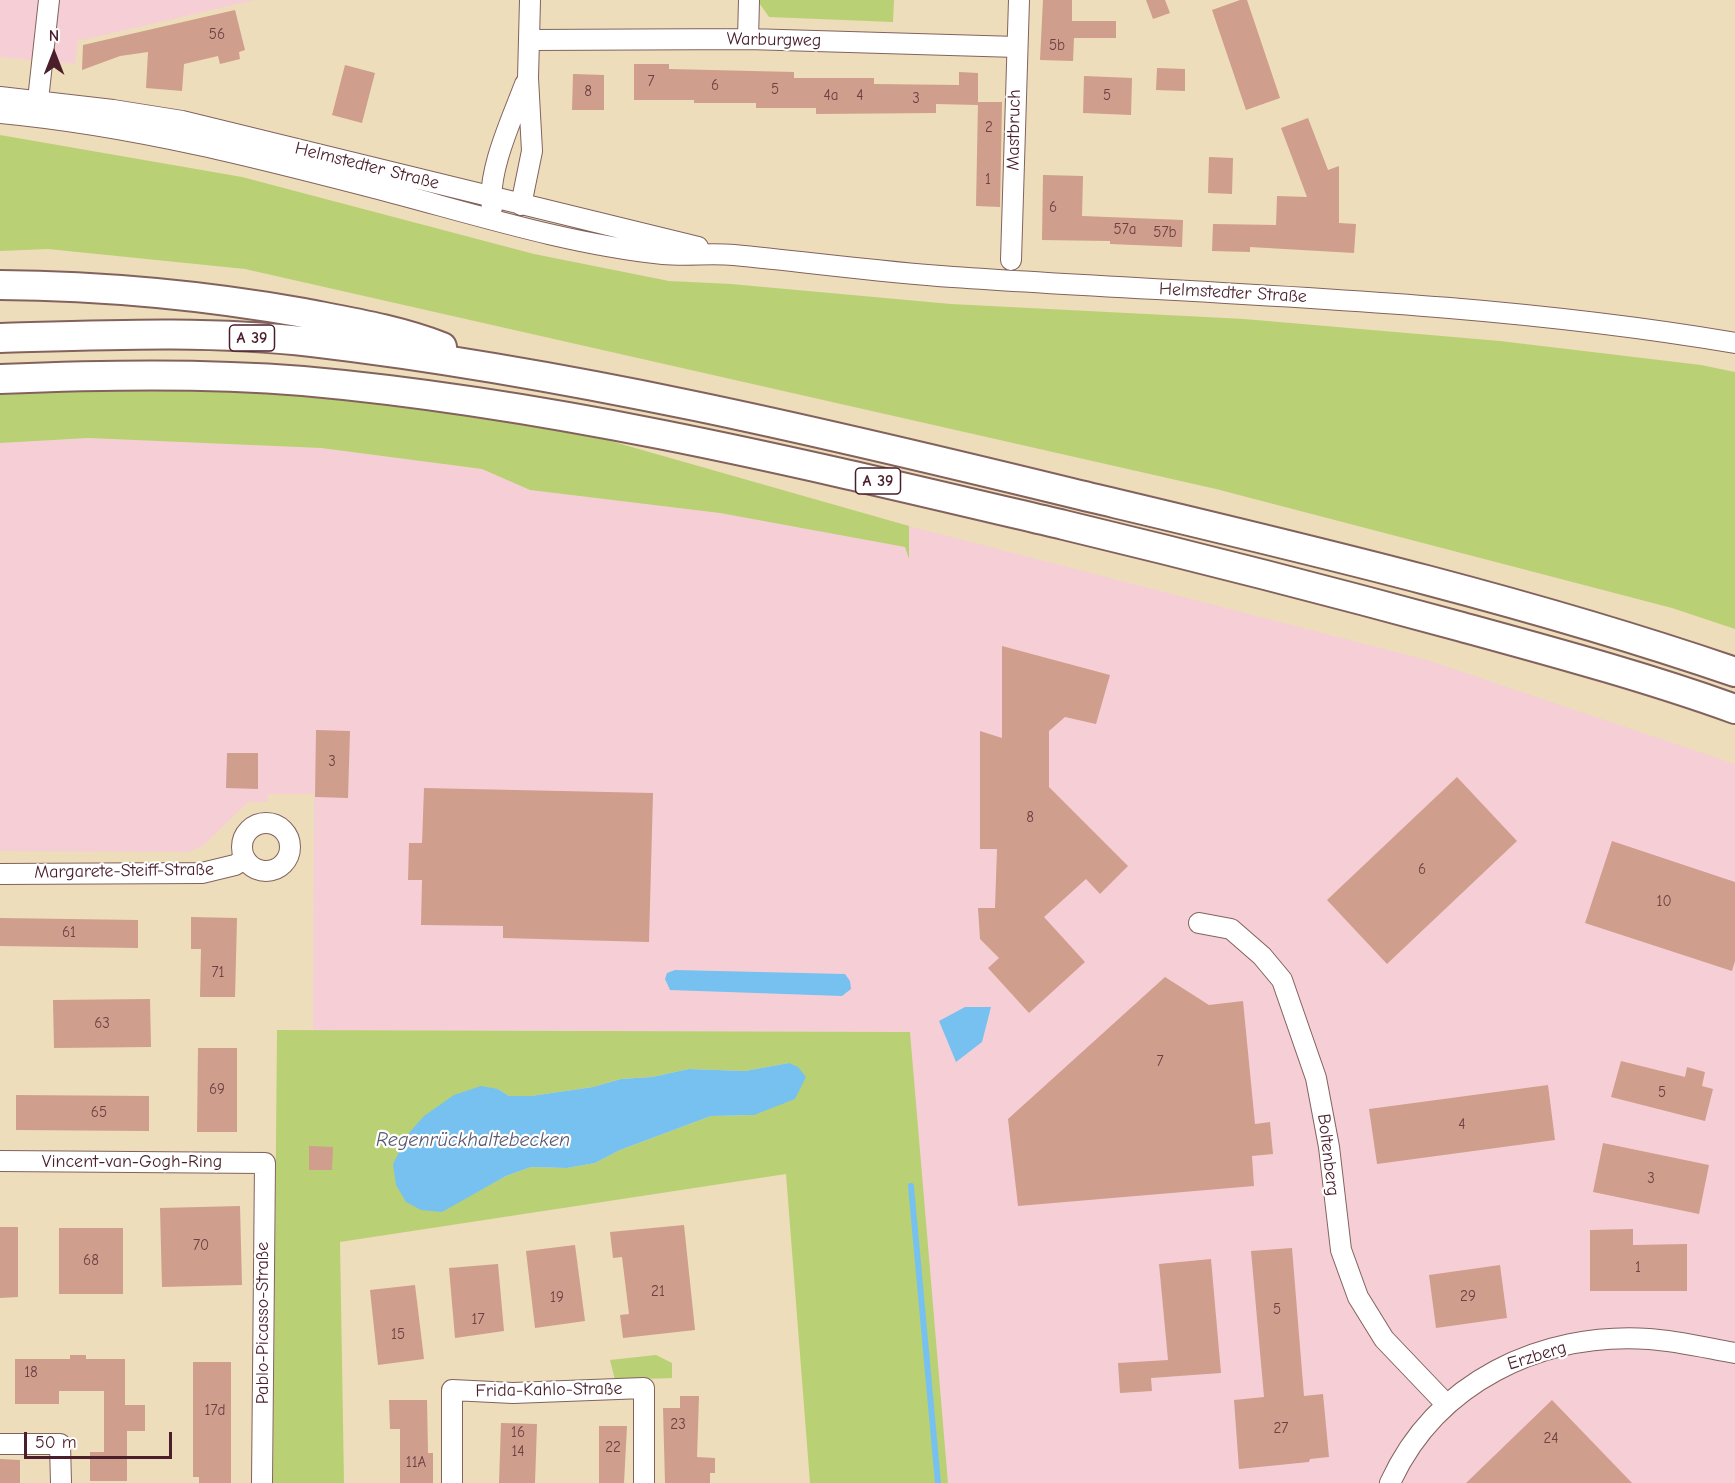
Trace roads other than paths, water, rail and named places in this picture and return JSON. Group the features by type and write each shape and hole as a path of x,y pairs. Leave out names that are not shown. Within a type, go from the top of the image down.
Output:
{"highway":[{"path":"0,285 144,291 236,301 349,321 429,342 502,371"},
{"name":"A 39","path":"0,338 199,336 309,341 655,398 961,466 1187,520 1546,614 1735,672"},
{"name":"A 39","path":"0,379 90,375 300,381 423,394 649,433 820,467 1179,553 1536,647 1735,709"}],"street":[{"path":"38,100 49,0"},
{"path":"528,78 505,138 490,197 494,220 521,205 532,151 528,78 531,40 530,0"},
{"path":"748,39 749,0"},
{"name":"Mastbruch","path":"1011,260 1019,0"},
{"name":"Warburgweg","path":"531,40 748,39 1017,46"},
{"name":"Helmstedter Straße","path":"0,97 38,100 182,121 729,255"},
{"name":"Helmstedter Straße","path":"0,113 99,126 221,148 494,220 564,236 666,254 729,255 954,277 1269,294 1424,306 1533,316 1735,343"},
{"name":"Margarete-Steiff-Straße","path":"0,874 202,873 235,865 245,859"},
{"name":"Boltenberg","path":"1199,923 1231,929 1262,956 1282,980 1316,1078 1329,1147 1341,1250 1358,1298 1384,1339 1446,1404"},
{"name":"Vincent-van-Gogh-Ring","path":"0,1161 265,1162"},
{"name":"Pablo-Picasso-Straße","path":"262,1483 265,1162"},
{"name":"Erzberg","path":"1390,1483 1401,1460 1420,1432 1446,1404 1496,1369 1553,1348 1592,1342 1640,1339 1735,1353"},
{"name":"Frida-Kahlo-Straße","path":"452,1483 452,1390 513,1393 644,1388 644,1483"},
{"path":"0,1444 60,1444 61,1483"}],"water":[{"path":"675,970 845,974 850,981 851,989 842,996 670,990 665,979 667,973"},
{"path":"965,1007 991,1007 982,1042 956,1062 939,1021"},
{"name":"Regenrückhaltebecken","path":"789,1063 798,1067 806,1077 795,1099 754,1115 711,1116 620,1150 595,1163 567,1168 531,1167 506,1176 442,1212 421,1210 406,1202 396,1185 393,1164 409,1133 424,1116 454,1095 481,1086 498,1089 509,1096 531,1096 689,1069 745,1071"}],"waterway":[{"path":"911,1186 938,1483"}]}
